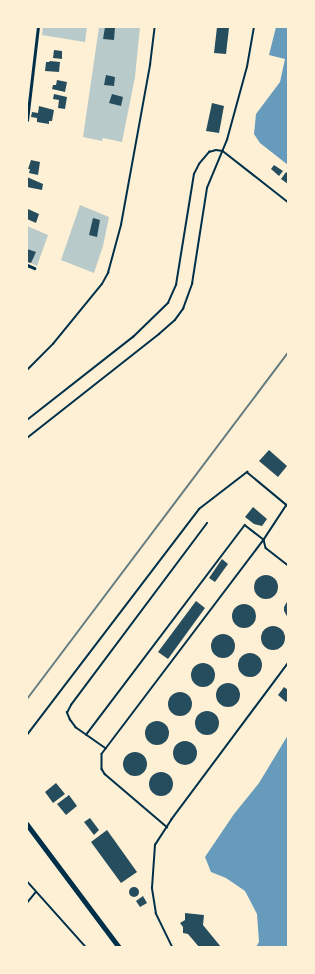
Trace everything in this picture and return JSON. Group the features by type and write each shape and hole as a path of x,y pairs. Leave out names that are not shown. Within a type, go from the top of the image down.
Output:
{"main road":[{"path":"27,824 119,947"}],"street":[{"path":"27,120 38,27"},
{"path":"27,265 34,268"}],"lane":[{"path":"27,370 53,344 102,284 108,273 117,245 150,65 155,27"},
{"path":"27,438 159,334 183,309 192,284 207,188 223,151 247,67 254,27"},
{"path":"27,420 133,337 168,303 176,285 194,174 199,164 209,152 216,150 223,151 288,202"},
{"path":"27,735 199,509 247,472 287,506 264,540 102,754 102,769 105,774 167,827"},
{"path":"106,749 86,735 70,720 67,713 71,705 207,523"},
{"path":"86,735 245,525 264,540 266,548 288,565"},
{"path":"172,947 156,914 152,888 155,845 288,663"},
{"path":"27,881 86,947"},
{"path":"27,903 36,892"}],"shaded area":[{"path":"43,27 87,27 85,42 42,35"},
{"path":"99,27 140,27 135,77 122,142 103,138 102,141 83,137"},
{"path":"80,205 109,217 103,246 94,273 61,260"},
{"path":"27,226 48,235 37,266 27,261"}],"water":[{"path":"276,27 288,27 288,165 260,143 254,134 256,114 280,82 285,59 269,55"},
{"path":"288,735 288,947 256,947 259,942 257,914 245,891 226,878 211,872 205,857 234,814 259,783"}],"building":[{"path":"105,27 115,27 114,40 103,39"},
{"path":"217,27 229,28 226,54 214,53"},
{"path":"54,50 62,51 62,59 53,58"},
{"path":"46,62 60,62 59,72 45,71"},
{"path":"106,75 115,77 114,86 104,85"},
{"path":"57,80 67,82 65,92 52,89 53,85 56,85"},
{"path":"54,94 67,97 65,109 58,108 59,100 53,99"},
{"path":"112,94 123,97 121,106 109,103"},
{"path":"212,103 224,106 219,133 206,131"},
{"path":"39,106 54,110 52,121 49,121 49,124 37,122 37,118 31,117 32,112 38,113"},
{"path":"31,160 40,162 38,175 29,173 30,169 28,169"},
{"path":"274,165 283,171 279,176 271,169"},
{"path":"286,172 288,174 288,184 281,179"},
{"path":"27,177 43,184 42,190 27,187"},
{"path":"28,209 39,214 36,223 27,219"},
{"path":"93,218 100,220 97,237 89,235"},
{"path":"27,249 36,252 31,263 27,262"},
{"path":"269,450 287,466 278,477 259,461"},
{"path":"253,507 267,519 262,526 254,524 245,517"},
{"path":"222,559 228,564 215,582 209,578"},
{"path":"266,575 274,579 278,587 274,595 266,599 258,595 254,587 258,579"},
{"path":"288,600 288,618 284,611 284,607"},
{"path":"196,601 205,608 168,659 158,652"},
{"path":"244,604 252,608 256,616 252,624 244,628 236,624 232,616 236,608"},
{"path":"273,626 281,630 285,638 281,646 273,650 265,646 261,638 265,630"},
{"path":"223,634 231,638 235,646 231,654 223,658 215,654 211,646 215,638"},
{"path":"250,653 258,657 262,665 258,673 250,677 242,673 238,665 242,657"},
{"path":"203,663 211,667 215,675 211,683 203,687 195,683 191,675 195,667"},
{"path":"228,683 236,687 240,695 236,703 228,707 220,703 216,695 220,687"},
{"path":"284,687 288,690 288,699 286,702 278,695"},
{"path":"180,692 188,696 192,704 188,712 180,716 172,712 168,704 172,696"},
{"path":"207,711 215,715 219,723 215,731 207,735 199,731 195,723 199,715"},
{"path":"157,721 165,725 169,733 165,741 157,745 149,741 145,733 149,725"},
{"path":"185,741 193,745 197,753 193,761 185,765 177,761 173,753 177,745"},
{"path":"135,752 143,756 147,764 143,772 135,776 127,772 123,764 127,756"},
{"path":"161,772 169,776 173,784 169,792 161,796 153,792 149,784 153,776"},
{"path":"56,783 65,794 53,803 45,792"},
{"path":"69,795 77,806 66,815 57,804"},
{"path":"90,818 99,830 94,835 84,822"},
{"path":"107,830 137,872 121,883 91,842"},
{"path":"132,887 136,887 138,888 138,896 132,897 129,894 129,890"},
{"path":"143,896 147,903 140,907 136,901"},
{"path":"185,913 204,915 203,925 221,947 199,947 188,934 183,933 183,927 180,923 185,920"}],"railway":[{"path":"27,699 288,353"}]}
